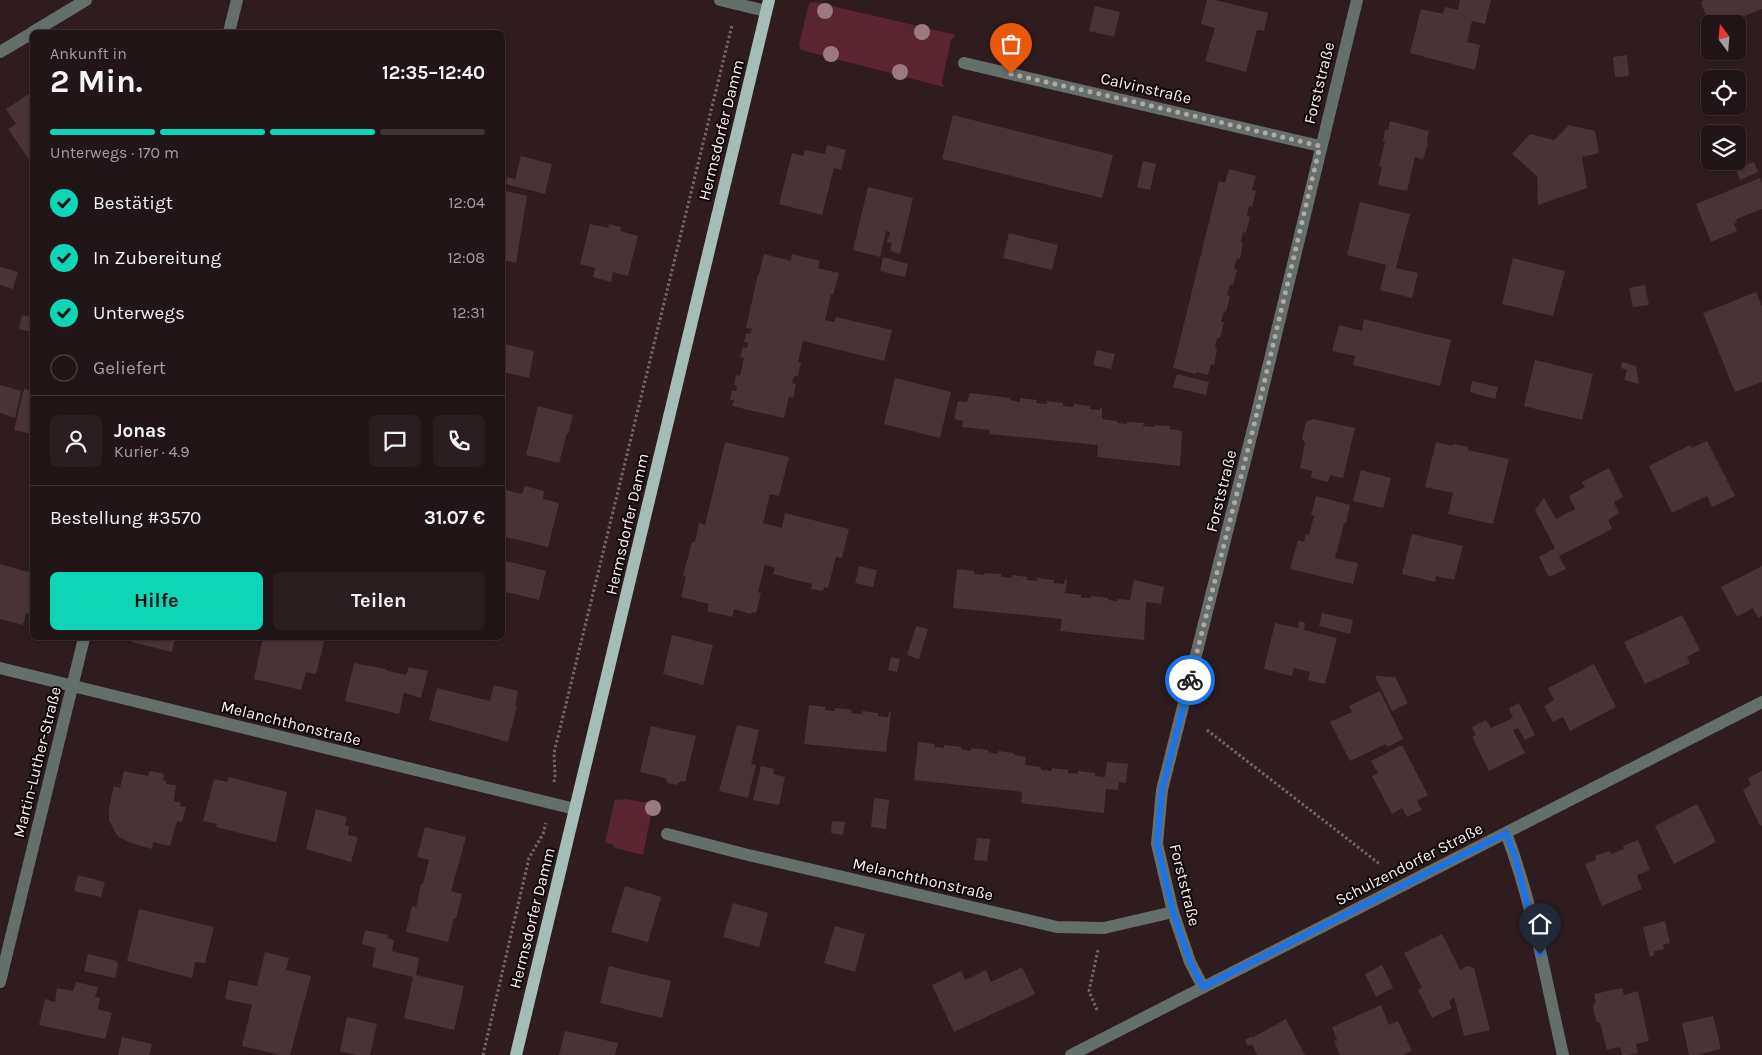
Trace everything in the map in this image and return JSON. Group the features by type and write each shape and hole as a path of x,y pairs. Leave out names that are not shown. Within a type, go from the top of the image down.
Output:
{"main road":[{"name":"Hermsdorfer Damm","path":"516,1055 768,5"}],"street":[{"path":"36,30 86,0"},
{"path":"230,30 237,0"},
{"path":"720,0 738,4 768,5"},
{"name":"Forststraße","path":"1203,987 1190,962 1173,912 1157,844 1162,790 1256,417 1320,146 1357,0"},
{"path":"0,52 30,34"},
{"name":"Calvinstraße","path":"964,63 1320,146"},
{"name":"Martin-Luther-Straße","path":"0,982 84,640"},
{"name":"Melanchthonstraße","path":"0,668 575,809"},
{"name":"Schulzendorfer Straße","path":"1070,1055 1762,702"},
{"path":"1506,833 1515,857 1532,917 1563,1055"},
{"name":"Melanchthonstraße","path":"668,834 744,854 1058,927 1104,928 1173,912"}],"path":[{"path":"483,1055 529,858 543,834 556,775 554,753 738,4"},
{"path":"1207,730 1381,865"},
{"path":"1097,1010 1089,991 1098,950"}],"shaded area":[{"path":"815,2 956,35 951,40 942,82 944,87 801,50 799,45 808,7 810,3"},
{"path":"615,799 653,804 643,855 615,848 612,844 605,843"}],"building":[{"path":"1207,0 1215,0 1268,13 1264,31 1257,30 1246,72 1205,61 1215,28 1201,24"},
{"path":"1460,0 1491,0 1485,24 1472,21 1467,42 1480,45 1475,70 1410,53 1421,9 1443,14 1445,7 1458,10"},
{"path":"1704,0 1762,0 1762,9 1746,15 1706,15 1701,2"},
{"path":"1095,6 1120,12 1114,37 1089,31"},
{"path":"1627,55 1629,76 1615,77 1613,57"},
{"path":"30,93 30,142 27,144 30,143 30,161 8,129 16,124 6,109"},
{"path":"953,115 1113,155 1102,198 942,159"},
{"path":"1390,121 1429,131 1428,144 1423,160 1415,157 1407,191 1378,185 1382,167 1379,166 1385,142 1383,142 1385,129 1388,130"},
{"path":"1569,125 1595,131 1599,153 1582,157 1587,188 1538,205 1537,176 1512,154 1530,134 1554,140"},
{"path":"827,145 846,150 841,170 834,168 822,215 779,204 792,153 803,156 805,150 825,154"},
{"path":"521,156 552,164 545,194 506,184 507,177 515,179"},
{"path":"1143,161 1156,164 1150,190 1137,187"},
{"path":"1754,162 1758,172 1740,180 1736,170 1746,170 1746,165"},
{"path":"1229,169 1256,176 1252,190 1256,191 1252,207 1249,206 1247,216 1250,217 1246,233 1243,232 1240,259 1237,258 1234,268 1237,270 1233,285 1230,285 1227,295 1230,296 1221,322 1224,322 1220,338 1217,338 1214,365 1211,364 1208,375 1196,372 1196,374 1173,368 1219,181 1225,183"},
{"path":"1760,178 1762,183 1762,209 1736,219 1737,222 1734,224 1737,231 1711,242 1696,204"},
{"path":"868,187 913,198 900,254 890,251 892,243 887,242 890,232 886,231 880,257 853,250"},
{"path":"505,191 527,196 516,263 505,261"},
{"path":"1360,202 1410,214 1396,268 1418,273 1412,298 1380,290 1386,265 1347,255"},
{"path":"590,224 608,228 609,224 621,227 620,231 638,236 628,276 613,272 611,282 593,277 595,268 580,264"},
{"path":"1009,233 1058,245 1052,270 1003,258"},
{"path":"764,254 791,261 792,254 820,261 818,268 839,273 833,295 831,294 825,320 834,322 836,317 892,330 884,361 803,341 798,362 801,363 798,376 794,376 792,383 796,384 793,398 789,397 784,418 732,406 734,400 730,400 732,390 736,391 737,386 734,385 736,375 740,376 744,358 740,357 743,347 747,348 748,343 744,342 746,333 750,334 752,329 746,328"},
{"path":"883,257 908,264 905,277 880,271"},
{"path":"1513,258 1565,271 1553,316 1502,304"},
{"path":"0,267 18,272 13,289 0,285"},
{"path":"1645,285 1649,305 1633,307 1629,288"},
{"path":"1756,292 1762,306 1762,382 1735,392 1703,313"},
{"path":"22,315 30,317 30,332 19,329"},
{"path":"1364,319 1451,340 1440,386 1353,365 1355,356 1332,351 1339,325 1362,331"},
{"path":"505,344 534,351 529,378 505,373"},
{"path":"1097,350 1115,354 1111,369 1093,365"},
{"path":"1535,360 1593,374 1582,420 1524,406"},
{"path":"1622,362 1636,366 1639,384 1624,380 1627,370 1621,368"},
{"path":"1177,374 1209,382 1206,395 1173,387"},
{"path":"895,378 951,392 940,438 884,424"},
{"path":"1472,381 1498,387 1495,399 1470,392"},
{"path":"0,385 21,391 15,418 0,413"},
{"path":"24,389 30,390 30,434 14,430"},
{"path":"970,393 1010,398 1010,400 1020,402 1020,398 1037,400 1036,403 1047,404 1047,401 1063,403 1063,406 1073,407 1074,404 1090,406 1090,409 1100,410 1100,407 1102,408 1102,419 1127,424 1127,422 1144,423 1143,426 1170,426 1170,429 1182,431 1180,466 1097,457 1098,445 989,434 990,430 962,427 963,421 954,419 958,401 967,402"},
{"path":"538,406 573,415 559,463 526,455"},
{"path":"1313,419 1355,428 1343,478 1330,475 1328,482 1311,478 1312,471 1300,468 1305,443 1302,439 1306,422"},
{"path":"1707,441 1735,496 1712,507 1707,496 1672,513 1649,466 1690,445 1692,448"},
{"path":"725,442 789,457 779,496 770,494 763,523 782,528 785,513 849,529 842,558 836,557 828,588 824,587 823,591 811,589 812,584 773,574 775,568 765,565 758,592 761,593 756,613 751,612 751,614 734,609 732,617 707,611 709,604 681,597 686,577 683,576 692,542 695,542 699,523 705,525"},
{"path":"1436,442 1468,447 1468,450 1509,459 1493,524 1448,514 1453,493 1425,487"},
{"path":"1609,468 1623,497 1614,502 1619,513 1608,520 1612,529 1559,556 1566,569 1549,577 1539,557 1555,548 1535,510 1544,498 1556,519 1575,509 1569,496 1585,487 1582,482"},
{"path":"1361,470 1391,478 1383,508 1353,501"},
{"path":"525,486 544,491 543,499 559,503 548,547 505,537 505,490 522,494"},
{"path":"1316,496 1350,505 1335,558 1358,563 1353,584 1290,569 1298,540 1304,542 1306,534 1309,535 1314,516 1311,515"},
{"path":"1412,534 1463,546 1454,580 1436,576 1435,582 1402,574"},
{"path":"506,561 546,571 539,600 505,592"},
{"path":"0,564 30,572 30,615 26,613 23,625 0,619"},
{"path":"859,566 877,570 873,587 855,583"},
{"path":"1762,566 1762,616 1758,618 1753,608 1737,617 1721,587"},
{"path":"957,569 974,571 974,574 1001,574 1001,577 1011,578 1012,575 1027,577 1027,580 1037,581 1037,578 1054,580 1054,583 1064,584 1065,580 1067,580 1065,593 1081,595 1081,598 1091,598 1091,596 1117,601 1118,599 1130,600 1134,580 1164,587 1161,604 1146,602 1144,640 1060,631 1062,619 953,608"},
{"path":"1322,613 1353,620 1350,634 1319,626"},
{"path":"1682,615 1700,650 1687,657 1690,663 1645,684 1624,642"},
{"path":"1299,621 1305,623 1304,630 1337,638 1325,684 1308,680 1310,672 1294,668 1292,676 1264,669 1275,623 1298,628"},
{"path":"916,626 928,629 919,659 907,655"},
{"path":"672,635 713,645 703,685 663,674"},
{"path":"132,640 175,640 172,652 132,642"},
{"path":"263,640 324,640 316,674 306,672 301,690 254,679"},
{"path":"891,657 900,659 897,672 888,670"},
{"path":"354,663 406,675 409,667 428,671 421,698 404,693 399,714 345,701"},
{"path":"1594,664 1616,707 1570,731 1563,717 1553,722 1544,706 1554,700 1548,688"},
{"path":"1375,676 1395,677 1408,703 1392,711"},
{"path":"494,685 518,691 515,706 517,706 508,742 429,720 437,688 490,701"},
{"path":"1380,691 1403,739 1387,747 1386,744 1350,761 1330,722 1352,712 1349,706"},
{"path":"1519,703 1535,735 1525,740 1518,728 1513,730 1525,753 1489,771 1472,737 1476,735 1472,727 1486,720 1491,728 1513,718 1509,708"},
{"path":"809,705 825,707 825,710 835,711 835,708 852,710 851,713 862,714 862,711 878,713 878,716 888,717 889,712 891,712 886,752 804,744"},
{"path":"737,725 759,730 751,764 756,765 748,798 719,791"},
{"path":"651,726 696,736 685,782 681,781 676,785 668,783 665,778 640,772"},
{"path":"918,742 935,744 934,747 944,748 944,745 961,747 961,749 971,751 971,748 988,750 988,752 998,754 998,751 1014,753 1014,755 1026,757 1025,765 1041,767 1041,770 1051,771 1052,768 1068,770 1068,773 1078,774 1078,771 1095,773 1095,776 1105,777 1107,762 1128,764 1126,783 1119,782 1118,790 1106,789 1104,813 1021,803 1022,792 914,780"},
{"path":"1402,745 1428,795 1417,801 1422,810 1407,817 1402,808 1392,814 1372,776 1378,773 1371,761"},
{"path":"761,766 774,769 773,774 785,777 779,805 753,800"},
{"path":"124,771 148,776 150,771 164,774 163,780 166,781 166,784 176,785 174,801 181,803 180,806 186,807 182,822 177,821 170,846 153,842 152,849 131,843 119,837 115,832 109,820 109,807 114,786 120,788"},
{"path":"1762,771 1762,825 1760,826 1743,790 1751,785 1748,778"},
{"path":"229,777 287,792 276,842 216,827 217,824 203,821 214,779 227,782"},
{"path":"874,798 889,800 886,829 871,827"},
{"path":"1697,804 1716,842 1674,864 1655,826"},
{"path":"316,809 347,817 345,825 349,827 348,835 358,837 351,862 306,849"},
{"path":"832,821 845,822 843,835 831,833"},
{"path":"425,827 466,837 451,891 462,894 448,942 406,932 412,906 416,908 429,860 417,857"},
{"path":"977,838 990,839 987,861 974,860"},
{"path":"1638,840 1650,870 1637,875 1642,889 1602,906 1585,864 1596,860 1595,856 1609,851 1611,854 1624,849 1623,846"},
{"path":"78,875 105,882 101,897 74,891"},
{"path":"625,886 661,897 648,942 611,932"},
{"path":"733,903 768,913 759,947 723,937"},
{"path":"139,909 214,927 205,963 195,962 192,978 127,961"},
{"path":"1665,921 1670,943 1663,945 1664,949 1654,951 1654,955 1650,957 1643,927"},
{"path":"835,926 865,934 855,972 824,963"},
{"path":"365,930 388,935 387,938 394,940 392,951 419,958 416,975 464,986 454,1030 404,1018 413,977 372,967 376,948 362,944"},
{"path":"1442,934 1460,970 1467,966 1474,968 1490,1030 1464,1036 1454,997 1449,1002 1452,1008 1432,1018 1418,990 1422,988 1404,953"},
{"path":"265,952 289,958 286,970 311,976 290,1055 280,1055 242,1046 252,1005 225,999 229,980 257,986"},
{"path":"88,954 117,961 115,978 84,971"},
{"path":"1382,965 1393,988 1376,997 1365,974"},
{"path":"609,966 671,981 662,1018 600,1003"},
{"path":"1022,967 1035,994 954,1032 932,985 961,971 965,980 986,970 991,982"},
{"path":"76,982 98,987 95,997 100,998 98,1009 112,1013 105,1039 39,1025 45,999 55,1002 57,988 73,991"},
{"path":"1622,988 1624,995 1638,991 1649,1041 1636,1044 1638,1053 1627,1055 1622,1055 1620,1047 1607,1050 1600,1023 1596,1021 1593,1006 1596,1002 1594,994"},
{"path":"1381,1005 1389,1025 1398,1021 1412,1051 1403,1055 1340,1055 1334,1041 1337,1040 1332,1027"},
{"path":"1713,1016 1721,1049 1689,1055 1682,1023"},
{"path":"347,1017 377,1024 370,1055 357,1055 340,1051"},
{"path":"1286,1019 1305,1055 1257,1055 1252,1044 1248,1046 1245,1040"},
{"path":"565,1031 618,1043 615,1055 559,1055"},
{"path":"122,1037 152,1044 149,1055 118,1055"}],"way so far":[{"path":"1011,74 1320,146 1256,417 1190,680"}],"route":[{"path":"1190,680 1162,790 1157,844 1173,912 1190,962 1203,987 1506,833 1515,857 1532,917 1540,954"}]}
